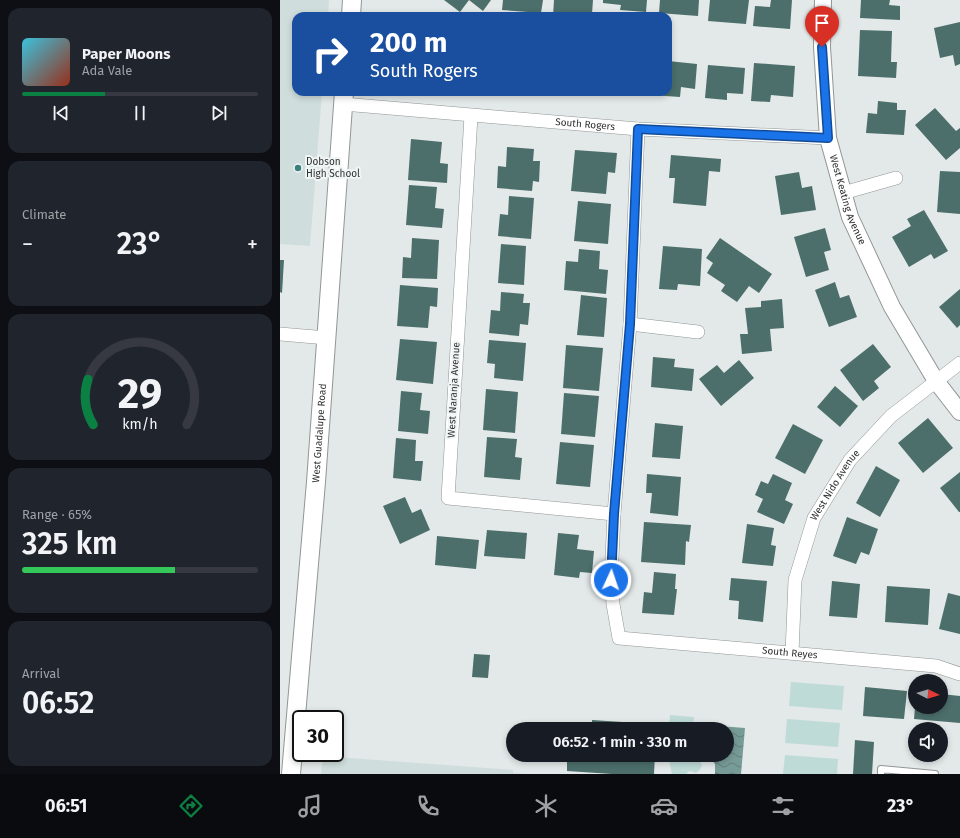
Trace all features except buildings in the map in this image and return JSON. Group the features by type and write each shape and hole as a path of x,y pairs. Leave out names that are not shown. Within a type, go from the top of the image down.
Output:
{"main road":[{"path":"351,12 352,0"},
{"name":"West Guadalupe Road","path":"291,774 316,482 344,98"}],"street":[{"name":"West Keating Avenue","path":"823,0 822,47 828,138 850,217 892,307 936,381 960,412"},
{"name":"South Rogers","path":"344,98 471,116 638,129 828,138"},
{"name":"West Naranja Avenue","path":"471,116 448,498 614,514"},
{"path":"614,514 630,324 638,129"},
{"path":"843,192 896,178"},
{"path":"630,324 698,332"},
{"path":"280,334 327,338"},
{"name":"West Nido Avenue","path":"792,653 795,580 814,518 850,460 890,416 960,362"},
{"name":"South Reyes","path":"614,514 611,580 613,604 619,638 936,666 960,674"}],"lane":[{"path":"881,774 881,769 935,774"}],"shaded area":[{"name":"Dobson High School","path":"280,0 329,0 328,12 292,12 292,96 322,96 310,246 280,244"},
{"path":"791,682 844,686 842,710 789,706"},
{"path":"670,715 694,717 694,722 670,722"},
{"path":"787,719 840,723 838,747 785,743"},
{"path":"785,755 838,759 837,774 783,774"},
{"path":"344,758 513,770 513,773 528,774 321,774 322,762 344,762"},
{"path":"670,762 701,762 702,765 700,770 696,773 689,771 686,774 672,774"}],"water":[{"path":"734,727 745,728 741,774 715,774 715,764 713,762 734,762"}],"place":[{"name":"Dobson High School","path":"298,168"}],"route":[{"path":"611,580 614,514 630,324 638,129 828,138 822,47"}]}
